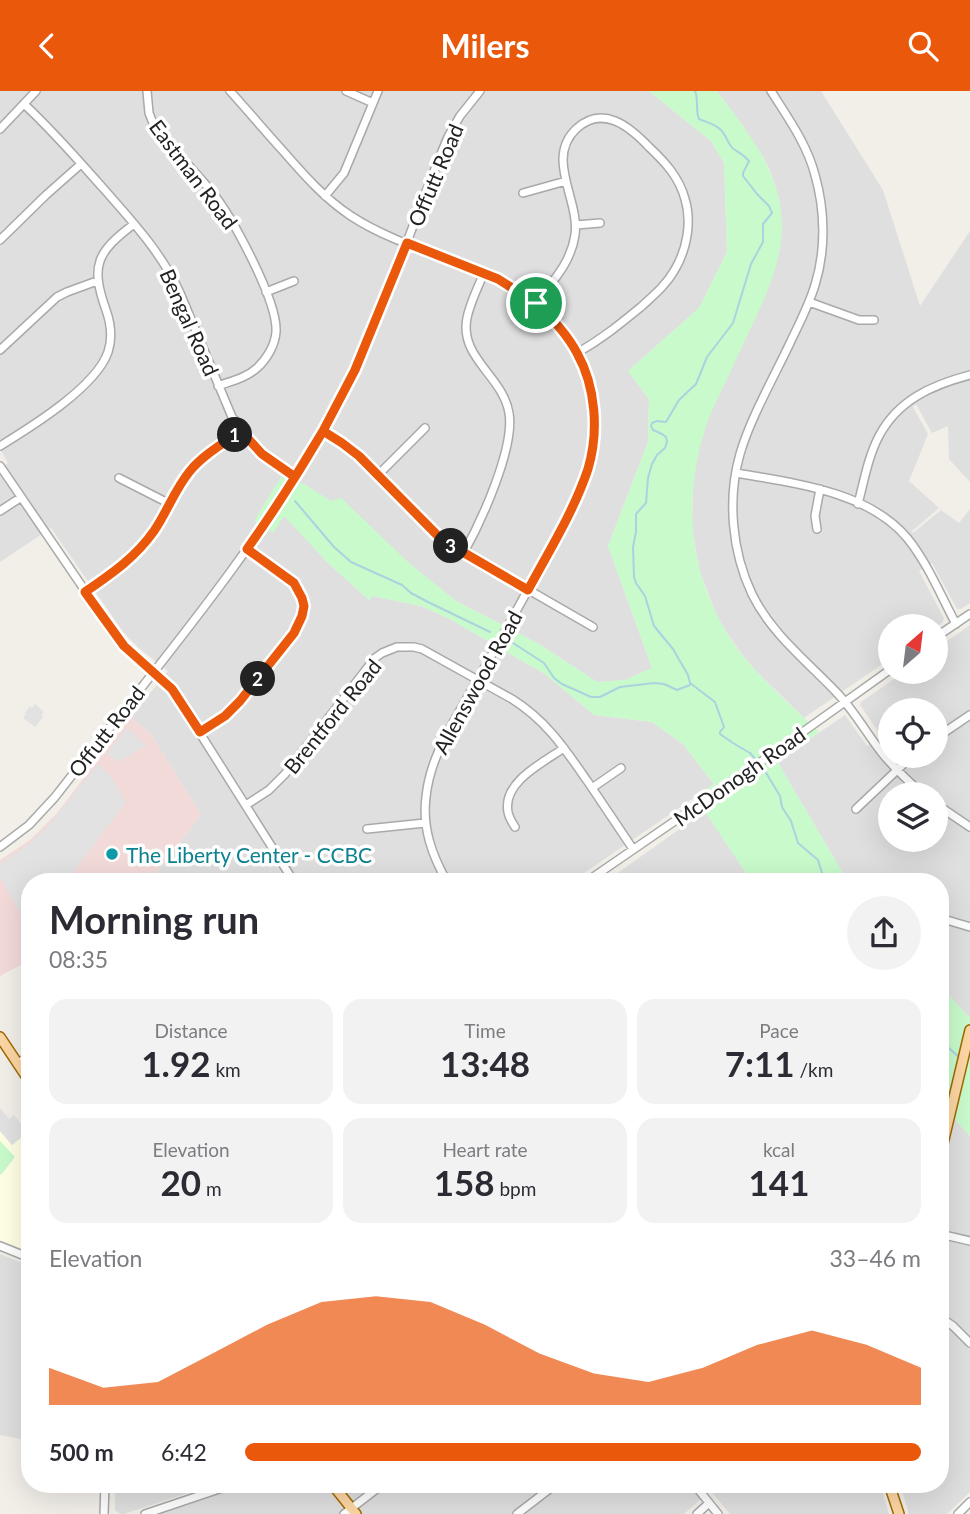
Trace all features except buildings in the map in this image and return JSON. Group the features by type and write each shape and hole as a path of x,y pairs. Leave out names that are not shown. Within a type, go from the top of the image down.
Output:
{"main road":[{"path":"949,1112 970,1030"},
{"path":"0,1037 21,1070"},
{"path":"338,1493 350,1512"},
{"path":"892,1493 899,1514"}],"street":[{"path":"0,129 36,91"},
{"name":"Eastman Road","path":"148,91 149,113 153,123 224,209 247,248 274,312 276,335 269,354 254,371 218,386"},
{"name":"Allenswood Road","path":"230,91 312,184 337,207 364,224 511,286 536,303 578,353 591,391 595,429 593,449 580,489 554,543 434,760 425,799 425,823 431,849 442,873"},
{"path":"346,91 373,103"},
{"path":"325,196 344,173 378,91"},
{"name":"Offutt Road","path":"0,847 45,809 247,549 295,477 323,431 362,354 448,137 467,106 480,91"},
{"path":"771,91 797,132 815,174 822,211 822,249 820,267 809,302 740,454 733,506 735,536 752,594 772,627 845,702 897,770 910,782"},
{"name":"Bengal Road","path":"24,105 49,128 157,251 173,277 225,405 241,431 262,454 295,477"},
{"path":"536,303 566,264 574,244 576,225 562,165 564,147 575,130 582,125 598,119 615,121 633,131 665,163 680,185 688,213 686,243 675,271 666,284 612,331 578,353"},
{"path":"0,240 81,164"},
{"path":"523,193 566,181"},
{"path":"0,446 32,427 65,402 91,378 105,360 111,342 111,331 97,281 97,271 103,254 116,238 134,223"},
{"path":"576,225 600,223"},
{"path":"463,554 482,517 506,450 510,427 506,402 493,378 474,355 467,338 468,312 484,273"},
{"path":"0,350 57,297 97,281"},
{"path":"266,292 294,281"},
{"path":"809,302 859,320 874,320"},
{"path":"858,503 879,436 898,410 923,391 948,380 970,375"},
{"path":"378,475 425,428"},
{"path":"85,592 133,557 154,532 190,471 241,431"},
{"path":"323,431 351,449 442,540 593,627"},
{"path":"0,466 124,646 172,689 288,873"},
{"path":"736,474 820,489 858,503 889,521 919,554 956,624"},
{"path":"119,478 170,504"},
{"path":"817,529 815,516 820,489"},
{"path":"0,511 20,498"},
{"path":"200,732 225,716 240,701 294,633 302,616 304,606 294,583 247,549"},
{"path":"948,629 970,614"},
{"name":"Brentford Road","path":"246,805 269,790 285,774 369,664 382,653 397,647 414,647 432,654 524,707 545,724 633,849"},
{"name":"McDonogh Road","path":"599,873 878,678"},
{"path":"948,730 970,715"},
{"path":"515,827 507,809 514,787 525,775 564,748"},
{"path":"592,788 621,768"},
{"path":"856,809 897,770"},
{"path":"948,812 970,827"},
{"path":"367,829 425,823"},
{"path":"949,921 970,927"},
{"path":"17,1064 21,1061"},
{"path":"949,1236 970,1241"},
{"path":"0,1245 21,1254"},
{"path":"949,1323 970,1343"},
{"path":"104,1514 105,1493"},
{"path":"145,1514 207,1493"},
{"path":"350,1512 372,1493"},
{"path":"517,1514 544,1493"},
{"path":"701,1493 718,1514"},
{"path":"958,1514 970,1502"},
{"path":"696,1514 709,1503"}],"shaded area":[{"path":"0,91 649,91 711,141 724,163 727,252 699,308 628,371 649,399 648,442 608,546 652,668 625,680 597,682 539,644 456,601 331,502 304,484 284,515 328,563 369,600 373,596 421,606 448,618 545,674 594,715 652,722 683,744 714,784 584,873 156,873 201,815 151,734 131,717 168,671 124,633 51,528 0,562 0,469 8,463 0,449"},
{"path":"717,91 821,91 883,190 920,306 970,231 970,482 949,459 948,426 932,433 916,404 913,407 928,434 909,481 939,508 912,531 913,533 941,510 959,523 970,509 970,603 957,609 932,563 919,571 942,614 878,614 878,667 804,718 756,671 727,633 716,614 700,572 692,529 693,481 703,433 780,202 770,170"},
{"path":"970,625 970,1018 949,996 949,873 843,873 777,761 845,715 867,746 878,739 878,768 948,768 948,698 878,698 878,731 860,705 887,684 948,684 948,641"},
{"path":"35,704 44,712 35,727 23,718 30,706 32,708"},
{"path":"131,717 151,734 201,815 156,873 21,873 21,965 0,976 0,860 30,840 57,813"},
{"path":"127,728 146,746 118,762 107,753"},
{"path":"98,764 110,775 126,802 73,873 21,873 21,914 0,876 0,864 29,844 47,827"},
{"path":"705,811 746,873 618,873"},
{"path":"0,1108 9,1119 14,1115 21,1124 21,1138 12,1145 0,1131"},
{"path":"949,1113 970,1136 970,1492 947,1514 909,1514 903,1493 949,1493"},
{"path":"0,1131 12,1145 21,1138 21,1248 0,1240"},
{"path":"0,1254 21,1262 21,1439 0,1435"},
{"path":"115,1493 188,1493 124,1514 115,1510"},
{"path":"222,1493 696,1493 701,1499 684,1514 160,1514"},
{"path":"712,1493 883,1493 889,1514 730,1514"}],"green space":[{"path":"649,91 717,91 746,130 770,172 778,194 781,215 782,234 774,273 710,415 700,445 692,507 699,566 708,596 739,651 819,732 777,761 843,873 746,873 695,797 714,784 683,744 652,722 594,715 545,674 448,618 421,606 373,596 369,600 328,563 284,516 273,533 254,521 281,477 304,484 331,501 341,498 409,563 456,601 539,644 597,682 625,680 652,668 608,546 648,442 649,399 628,371 699,308 727,252 724,163 711,141"},
{"path":"949,996 970,1018 970,1136 949,1113"},
{"path":"0,1141 15,1157 1,1175 0,1174"}],"waterway":[{"path":"695,91 699,119 719,128 733,148 749,161 743,176 772,213 763,224 763,242 751,264 733,323 707,357 696,384 679,400 666,422 652,423 653,430 666,437 667,442 652,464 646,503 636,514 634,577 645,596 654,626 673,649 690,683 715,702 724,727 720,734 750,753 758,762"},
{"path":"295,501 334,547 351,562 402,585 411,593 490,632"},
{"path":"513,643 544,663 554,678 562,684 591,697 600,697 620,687 654,683 677,690 690,685"},
{"path":"762,766 780,796 798,843 818,860 822,873"},
{"path":"949,1048 960,1058"}],"place":[{"name":"The Liberty Center - CCBC","path":"112,854"}],"route":[{"path":"407,243 498,279 536,303 578,353 591,391 595,429 593,449 580,489 528,590 449,546 359,456 323,431 311,452 281,500 247,549 288,578 299,590 304,606 299,625 233,710 200,732 172,689 124,646 85,592 133,557 154,532 190,471 241,431 262,454 295,477 355,370 407,243"}]}
